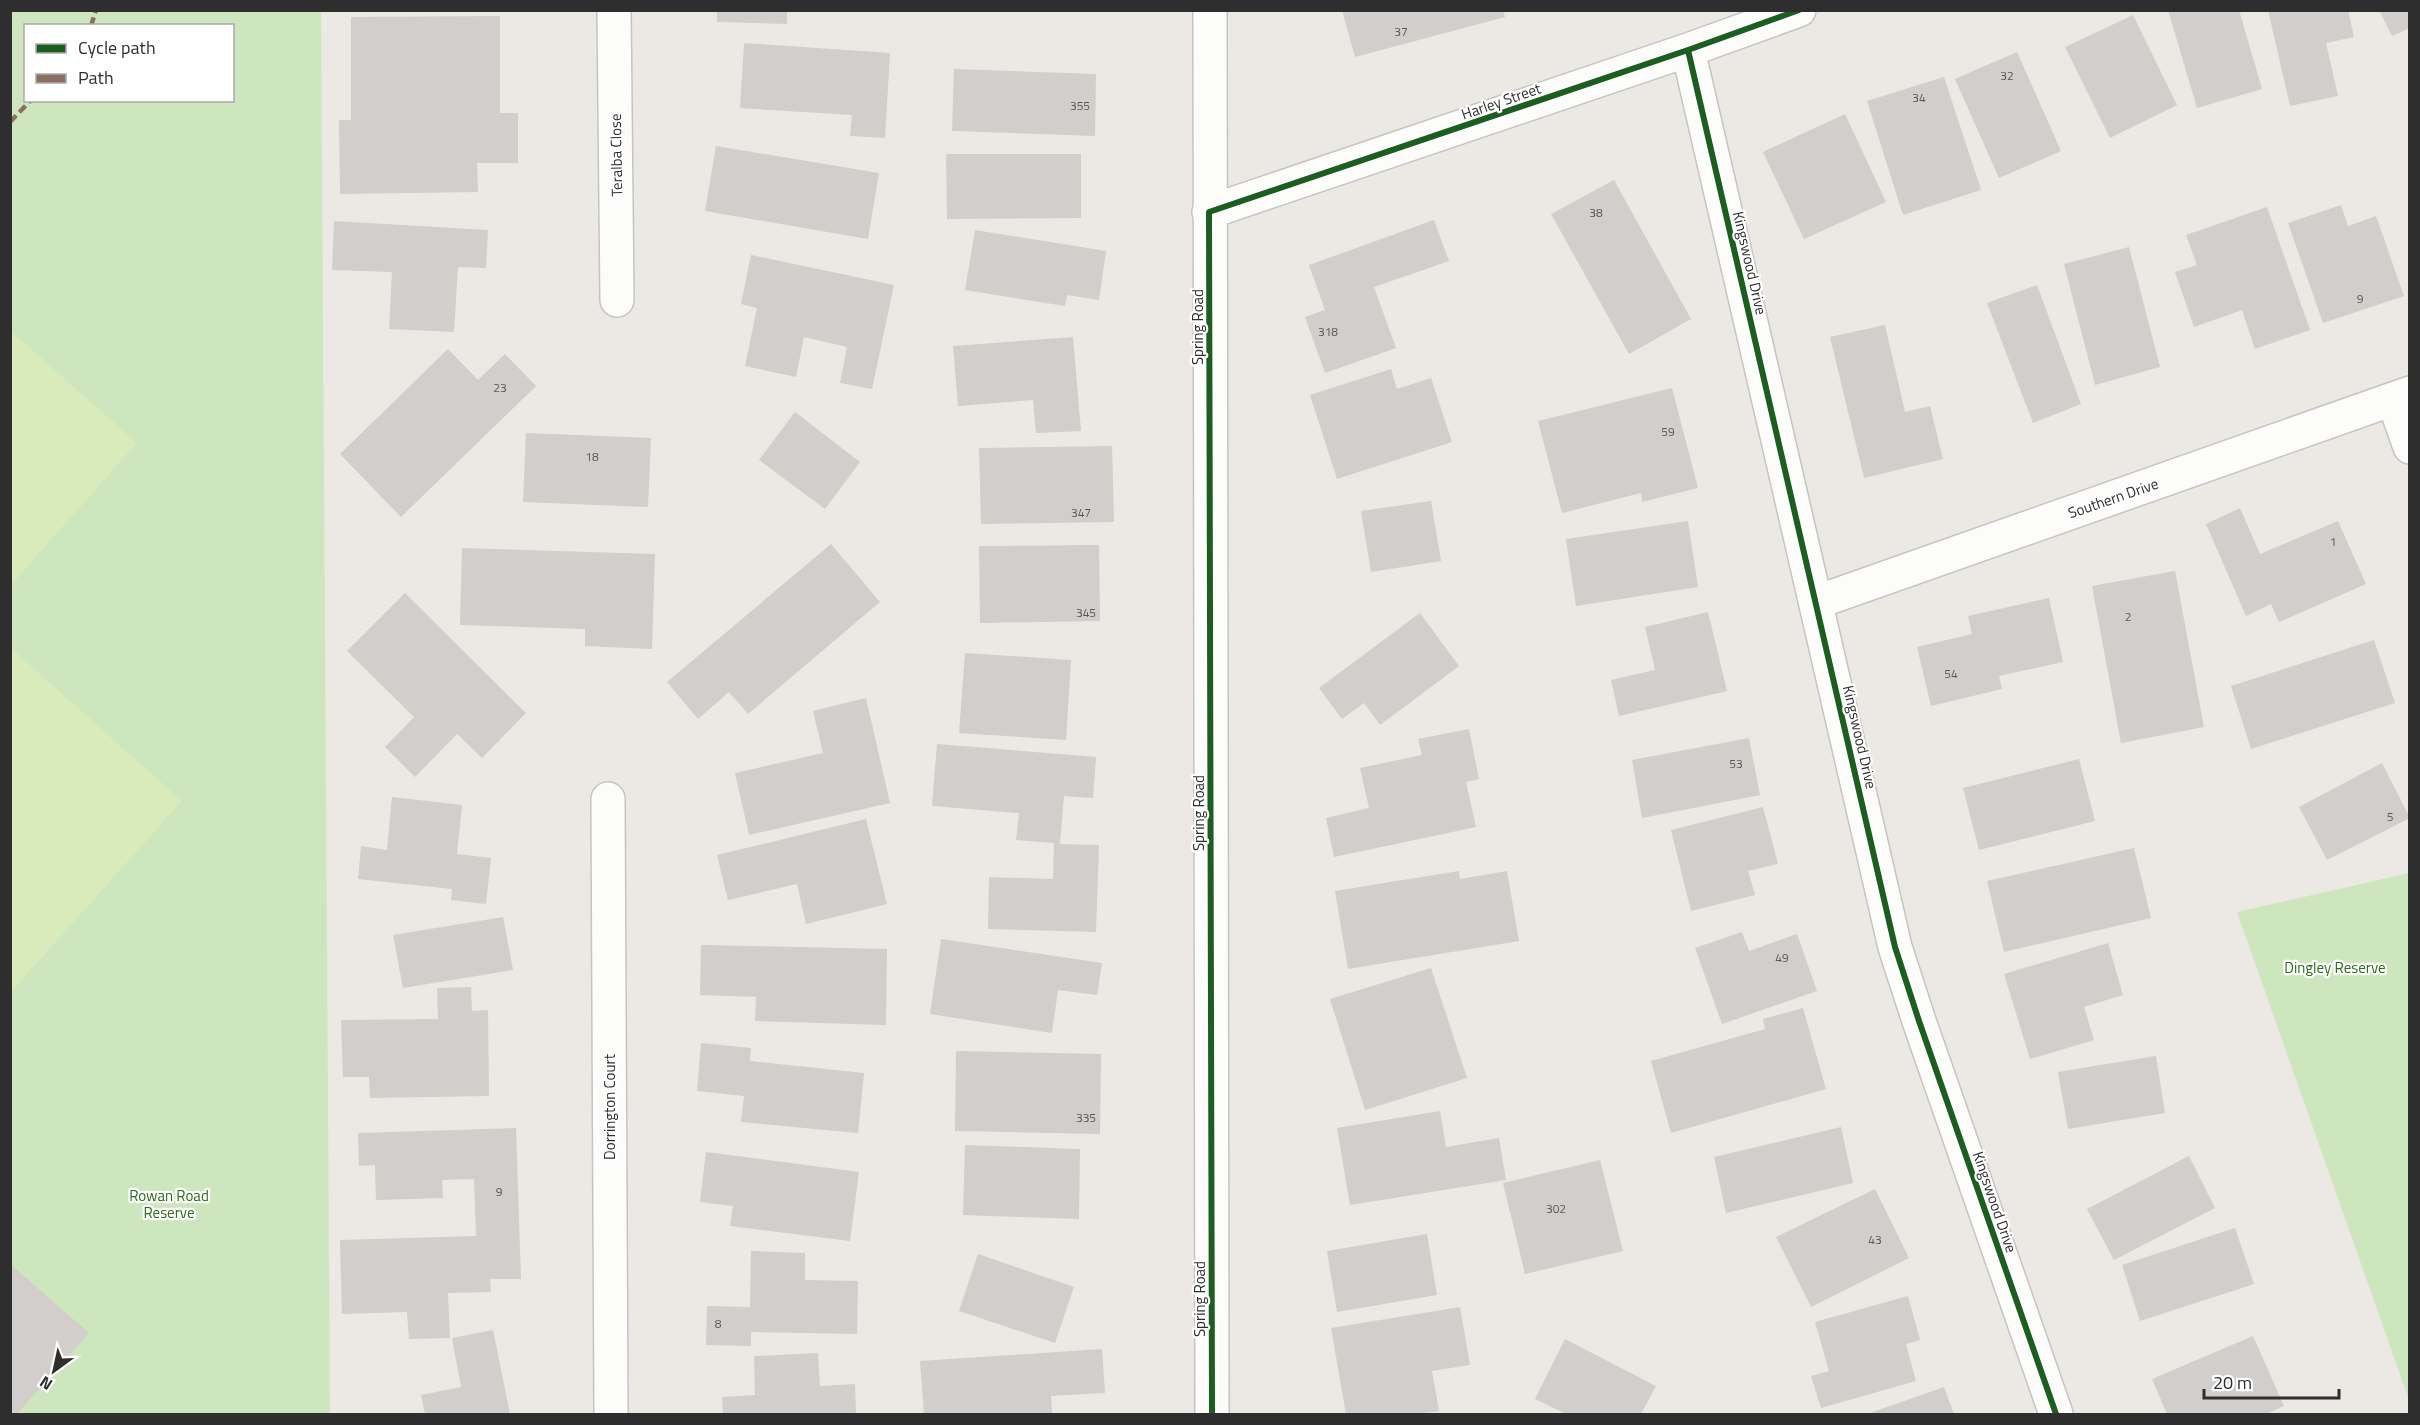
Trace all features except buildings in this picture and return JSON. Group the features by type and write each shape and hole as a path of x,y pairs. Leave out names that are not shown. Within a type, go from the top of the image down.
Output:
{"street":[{"name":"Teralba Close","path":"614,10 617,300"},
{"name":"Spring Road","path":"1210,10 1212,1414"},
{"name":"Harley Street","path":"1209,212 1688,50 1799,10"},
{"name":"Kingswood Drive","path":"1688,50 1895,947 2056,1414"},
{"name":"Southern Drive","path":"1817,603 2401,396"},
{"path":"2401,396 2409,447"},
{"name":"Dorrington Court","path":"608,799 611,1414"}],"green space":[{"name":"Rowan Road Reserve","path":"10,11 321,11 330,1414 11,1414"},
{"path":"10,331 137,443 11,585"},
{"path":"10,648 182,801 11,992"},
{"name":"Dingley Reserve","path":"2410,873 2409,1400 2237,912"}],"marked path":[{"path":"92,24 96,10"},
{"path":"10,122 29,102"}],"cycle path":[{"path":"1212,1414 1209,212 1688,50 1799,10"},
{"path":"1688,50 1895,947 2056,1414"}]}
